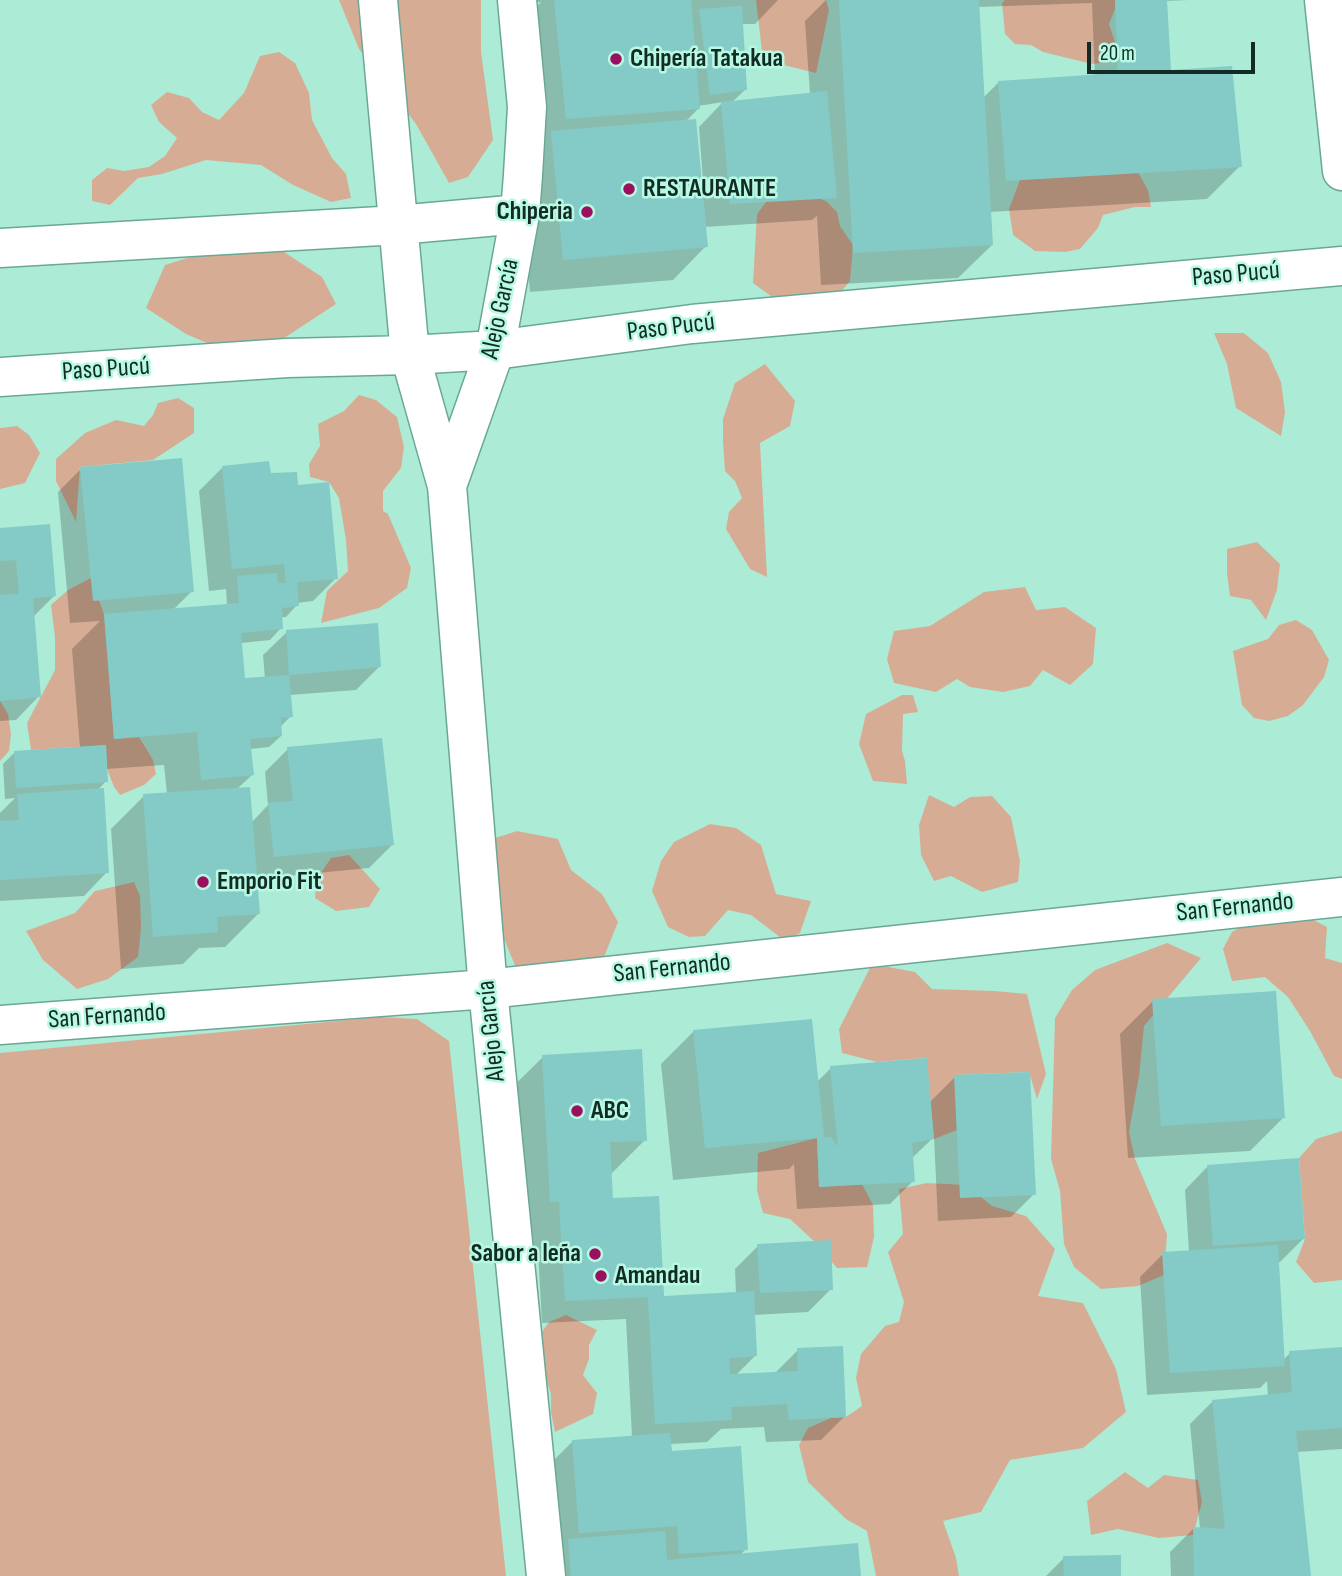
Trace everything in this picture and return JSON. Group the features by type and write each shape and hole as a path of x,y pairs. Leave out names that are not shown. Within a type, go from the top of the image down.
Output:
{"street":[{"name":"Alejo García","path":"378,0 410,355 447,486 488,989 546,1576"},
{"name":"Alejo García","path":"447,486 495,350 520,215 527,107 517,0"},
{"path":"1324,0 1342,171"},
{"path":"0,247 398,225 520,215"},
{"name":"Paso Pucú","path":"0,377 288,358 495,350 692,324 1342,266"},
{"name":"San Fernando","path":"0,1025 488,989 1342,897"}],"shaded area":[{"path":"339,0 481,0 481,52 493,140 468,177 449,183 416,124 359,49"},
{"path":"756,0 826,0 829,10 816,73 763,60"},
{"path":"1005,0 1115,0 1115,9 1109,24 1118,51 1108,62 1092,64 1043,52 1031,45 1015,44 1005,34 1002,3"},
{"path":"279,52 295,63 309,93 312,120 332,158 346,174 351,198 331,202 293,185 261,165 206,160 162,174 138,178 110,205 92,201 92,180 107,168 124,171 149,167 165,156 177,138 159,122 151,105 167,92 189,98 202,112 219,120 244,93 260,56"},
{"path":"1129,164 1139,174 1148,190 1151,207 1135,207 1103,215 1098,228 1080,249 1065,252 1035,251 1013,235 1009,209 1020,180"},
{"path":"779,195 813,196 826,201 837,212 840,226 853,245 850,281 840,293 779,302 753,283 757,214 766,202"},
{"path":"281,250 322,277 336,304 249,361 186,334 146,308 165,265 197,255"},
{"path":"1214,333 1244,333 1268,353 1281,382 1285,412 1281,436 1236,408 1227,364"},
{"path":"765,364 795,401 790,426 760,443 767,577 750,569 726,529 729,512 742,498 735,481 725,471 723,441 723,419 735,383"},
{"path":"359,395 376,400 397,417 404,447 401,468 383,491 383,511 388,514 411,568 407,588 379,608 321,623 327,591 348,571 346,540 339,498 329,482 310,477 309,464 320,446 318,424 344,411"},
{"path":"178,398 194,408 194,433 153,460 80,467 76,522 56,481 56,459 85,433 116,420 144,426 158,403"},
{"path":"17,426 29,435 40,453 25,483 0,489 0,428"},
{"path":"1257,542 1280,564 1277,590 1266,620 1251,600 1230,596 1227,573 1227,549"},
{"path":"91,578 104,614 114,739 139,737 153,760 156,774 144,785 120,795 107,769 106,745 31,750 27,723 55,670 51,605 68,590"},
{"path":"1025,587 1036,610 1065,607 1096,628 1093,664 1070,685 1043,670 1030,686 1003,692 970,687 957,679 936,692 894,683 887,659 894,631 930,626 984,592"},
{"path":"1296,620 1312,630 1329,660 1324,677 1303,705 1288,716 1269,721 1254,718 1242,705 1233,651 1268,639 1279,625"},
{"path":"902,695 913,695 918,712 903,714 902,751 907,784 873,781 859,744 866,714"},
{"path":"0,701 8,714 11,734 9,751 0,761"},
{"path":"929,795 954,807 970,797 992,796 1011,817 1020,861 1018,882 982,892 951,876 934,881 921,855 919,825"},
{"path":"710,824 736,828 761,845 776,894 811,901 800,933 785,941 751,915 728,910 705,936 689,937 668,927 652,891 661,861 674,842"},
{"path":"517,831 558,839 571,870 602,894 618,922 604,957 560,981 517,970 504,939 482,923 489,840"},
{"path":"349,855 380,889 369,907 336,911 315,898 317,879 331,858"},
{"path":"134,882 140,896 138,957 108,979 77,989 43,960 26,931 75,913 95,891"},
{"path":"1281,903 1327,927 1325,958 1342,963 1342,1079 1334,1076 1288,997 1265,977 1232,981 1223,949 1232,932"},
{"path":"1167,943 1201,958 1144,1026 1129,1132 1135,1159 1167,1234 1164,1275 1138,1286 1101,1289 1074,1267 1064,1244 1060,1191 1051,1159 1055,1018 1072,990 1095,970"},
{"path":"872,964 915,972 932,989 1027,994 1046,1074 1037,1099 1029,1072 955,1075 957,1130 934,1139 926,1058 877,1062 842,1053 839,1029"},
{"path":"380,1017 417,1019 449,1041 506,1576 0,1576 0,1053"},
{"path":"1342,1131 1342,1280 1314,1283 1296,1262 1305,1239 1299,1158 1316,1139"},
{"path":"817,1138 819,1187 862,1184 873,1205 874,1237 867,1267 837,1268 817,1244 790,1219 763,1213 757,1190 758,1153"},
{"path":"927,1183 966,1185 992,1206 1026,1216 1055,1249 1038,1296 1083,1303 1116,1369 1126,1412 1083,1448 1010,1460 981,1512 943,1521 956,1558 959,1576 876,1576 867,1531 846,1519 808,1482 799,1445 808,1428 831,1418 846,1417 862,1406 856,1378 861,1354 885,1326 899,1322 904,1302 888,1252 903,1234 899,1189"},
{"path":"566,1315 597,1330 589,1345 589,1359 583,1375 597,1393 593,1414 555,1432 551,1394 544,1372 539,1336 549,1322"},
{"path":"1125,1472 1148,1488 1164,1475 1198,1480 1202,1502 1193,1535 1159,1538 1118,1529 1091,1535 1087,1501"}],"building":[{"path":"554,0 691,0 700,109 566,119"},
{"path":"839,0 979,0 993,245 853,253"},
{"path":"1115,0 1167,0 1171,70 1232,66 1242,167 1006,181 998,81 1118,73"},
{"path":"742,6 747,90 710,95 699,9"},
{"path":"827,91 837,198 730,204 721,102"},
{"name":"RESTAURANTE","path":"696,119 708,247 563,260 551,131"},
{"path":"182,458 194,592 93,601 80,467"},
{"path":"269,461 271,473 297,472 298,485 329,482 338,579 297,582 299,606 282,608 283,629 241,633 245,678 289,675 293,717 281,718 282,736 250,739 254,775 201,780 197,732 114,739 104,614 239,603 237,576 277,573 278,583 286,583 284,564 232,569 222,466"},
{"path":"50,524 56,596 33,598 41,697 0,701 0,595 19,594 16,560 0,561 0,528"},
{"path":"378,623 381,667 289,675 286,630"},
{"path":"382,738 394,845 274,857 268,803 293,801 287,747"},
{"path":"106,745 108,782 16,788 14,751"},
{"path":"250,787 260,914 217,917 218,932 153,937 143,794"},
{"path":"104,788 109,873 0,880 0,821 19,820 17,794"},
{"path":"1276,991 1285,1118 1161,1126 1152,999"},
{"path":"812,1019 824,1137 831,1137 838,1147 830,1066 927,1058 934,1139 912,1143 915,1182 819,1187 817,1138 705,1148 693,1030"},
{"path":"642,1049 647,1141 610,1142 613,1198 659,1196 664,1296 754,1291 757,1356 729,1358 730,1374 798,1371 797,1348 843,1346 846,1417 789,1420 787,1404 731,1407 732,1420 655,1424 648,1297 565,1301 559,1202 550,1202 542,1055"},
{"path":"1030,1072 1036,1195 960,1198 954,1075"},
{"path":"1299,1158 1305,1239 1213,1246 1207,1165"},
{"path":"831,1240 833,1290 760,1293 757,1244"},
{"path":"1278,1245 1285,1366 1170,1373 1162,1252"},
{"path":"1342,1347 1342,1428 1296,1431 1311,1576 1194,1576 1193,1527 1225,1529 1212,1400 1292,1392 1289,1351"},
{"path":"670,1433 672,1451 741,1446 748,1550 679,1554 677,1526 579,1533 572,1440"},
{"path":"665,1531 667,1560 858,1543 861,1576 571,1576 568,1539"},
{"path":"1121,1555 1121,1576 1064,1576 1063,1556"}],"place":[{"name":"Chipería Tatakua","path":"616,59"},
{"name":"RESTAURANTE","path":"629,189"},
{"name":"Chiperia","path":"587,212"},
{"name":"Emporio Fit","path":"203,882"},
{"name":"ABC","path":"577,1111"},
{"name":"Sabor a leña","path":"595,1254"},
{"name":"Amandau","path":"601,1276"}]}
